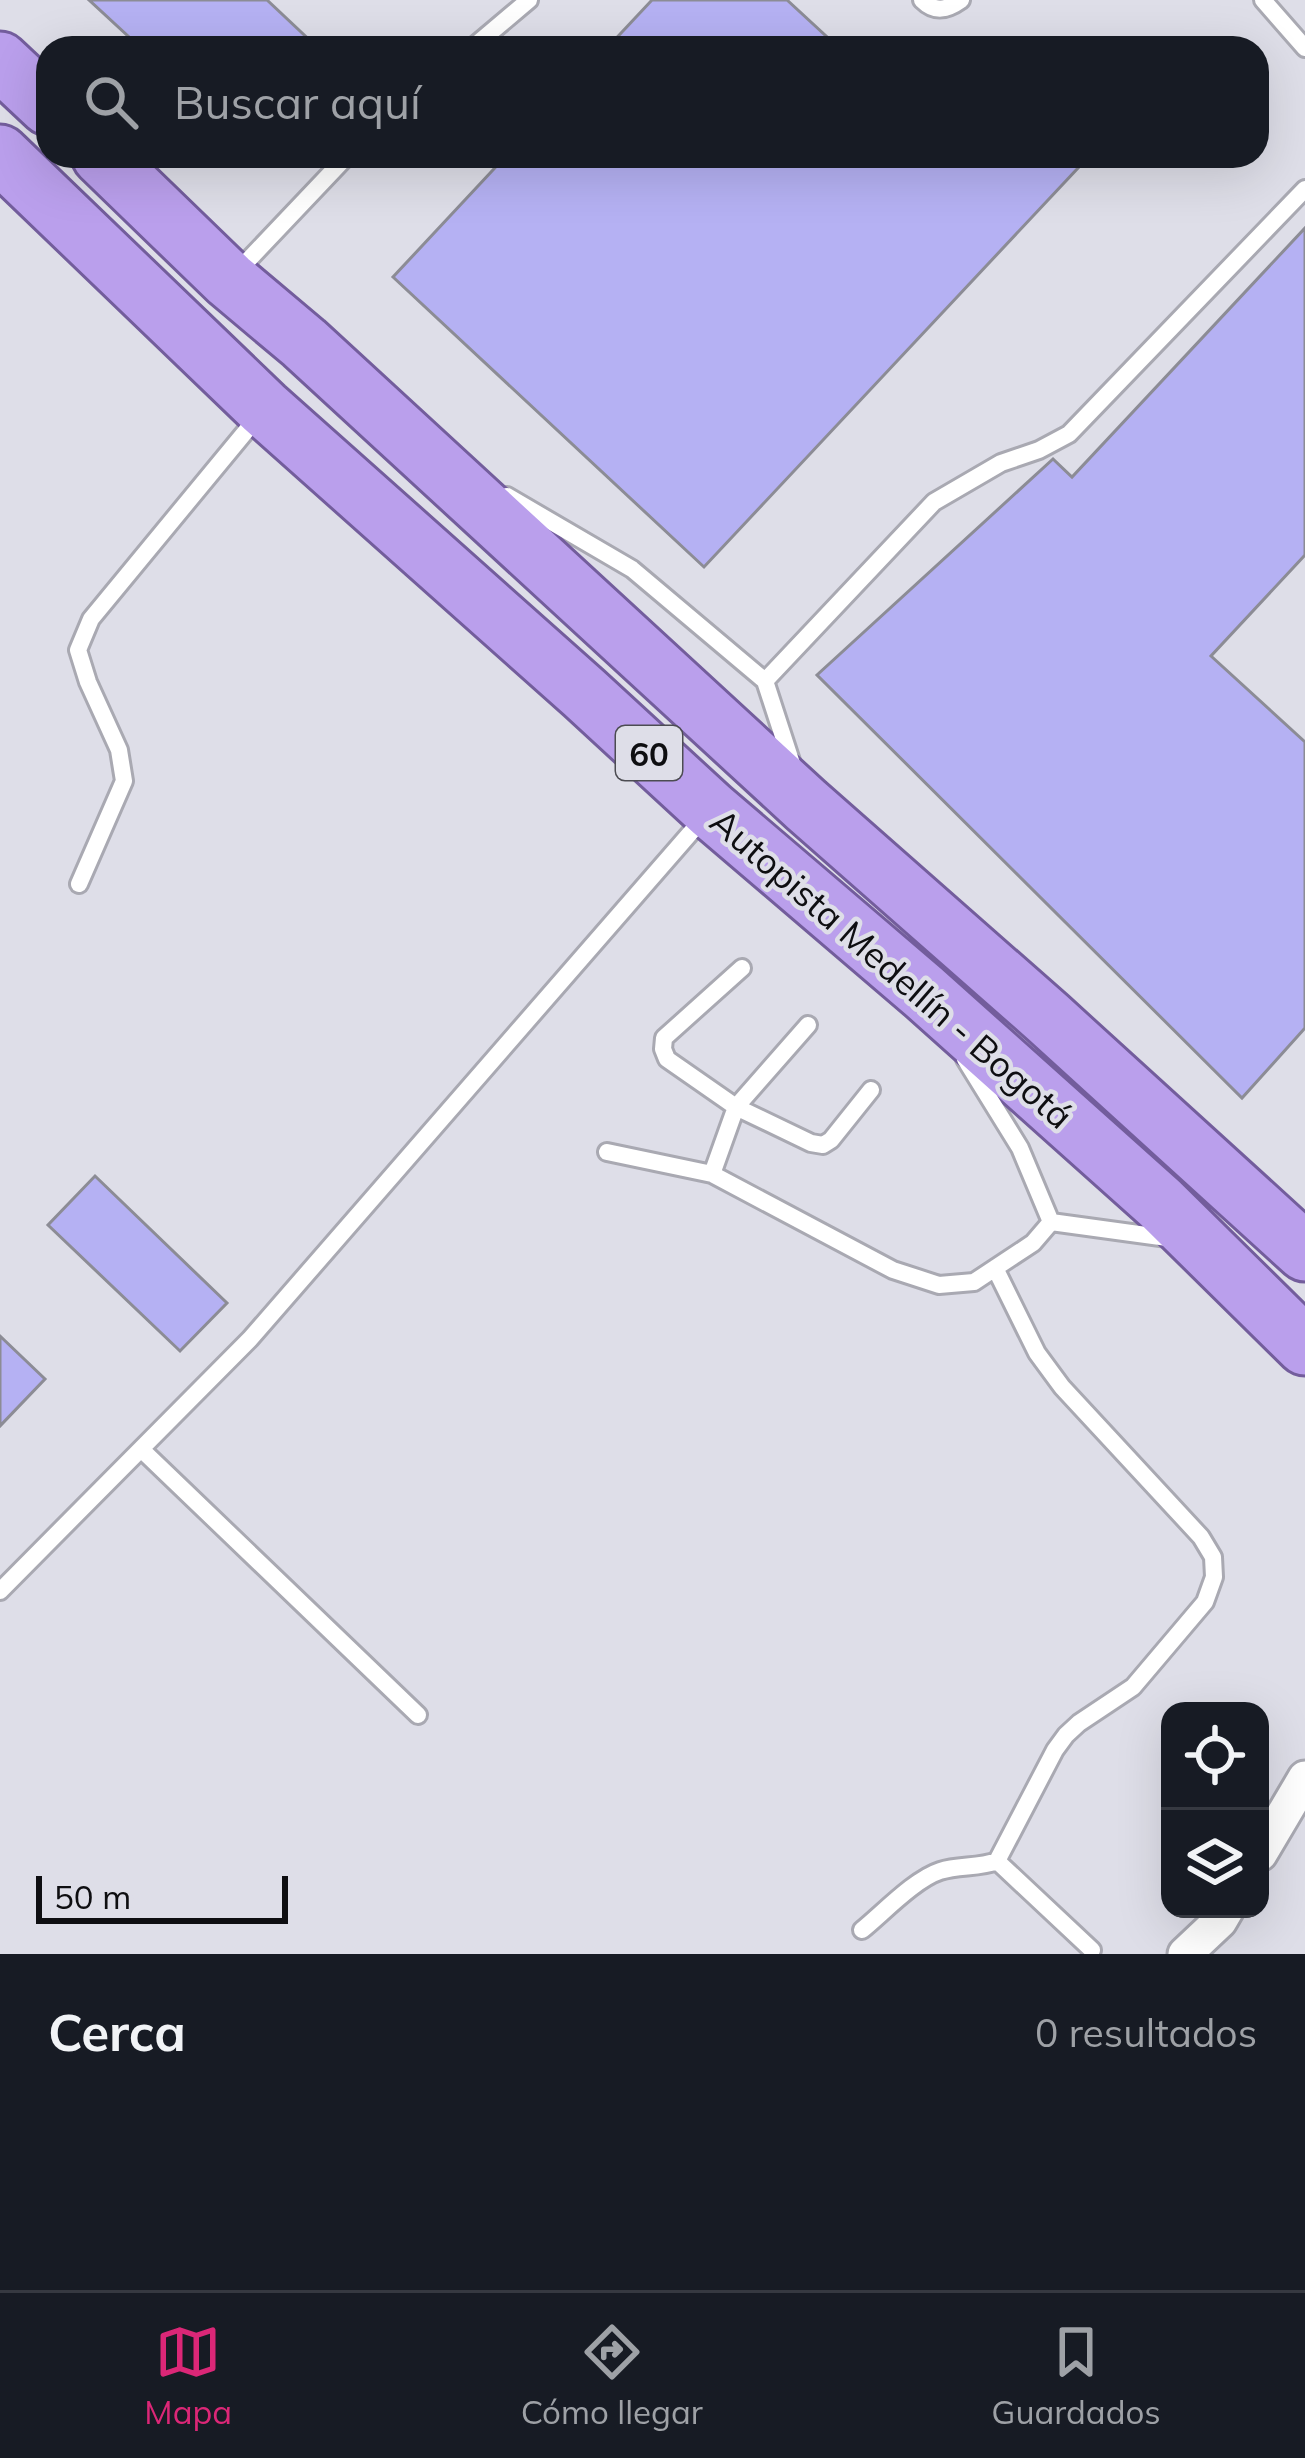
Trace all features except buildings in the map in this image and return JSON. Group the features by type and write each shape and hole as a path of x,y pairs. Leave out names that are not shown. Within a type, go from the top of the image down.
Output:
{"highway":[{"path":"0,61 36,95"},
{"name":"Autopista Medellín - Bogotá","path":"0,154 264,408 711,810 924,992 1202,1243 1305,1346"},
{"name":"Autopista Medellín - Bogotá","path":"113,168 229,280 304,343 806,805 1305,1252"}],"street":[{"path":"1269,1839 1305,1778"},
{"path":"1185,1954 1222,1918"}],"lane":[{"path":"486,36 529,0"},
{"path":"922,0 939,10 961,0"},
{"path":"1263,0 1302,37"},
{"path":"229,280 336,168"},
{"path":"764,681 934,502 1001,463 1069,434 1305,189"},
{"path":"79,884 124,781 119,750 78,650 91,619 264,408"},
{"path":"409,440 632,569 764,681 806,805"},
{"path":"0,1591 250,1340 711,810"},
{"path":"742,968 664,1038 667,1059 736,1107 823,1145 871,1090"},
{"path":"924,992 1020,1148 1051,1222"},
{"path":"712,1174 736,1107 808,1025"},
{"path":"607,1152 712,1174 893,1270 939,1286 974,1282 1033,1243 1051,1222"},
{"path":"1051,1222 1202,1243"},
{"path":"862,1930 932,1873 997,1861 1055,1750 1079,1723 1133,1687 1204,1602 1214,1577 1214,1557 1201,1537 1062,1388 1037,1353 995,1268"},
{"path":"142,1449 418,1715"},
{"path":"997,1861 1092,1950"}]}
